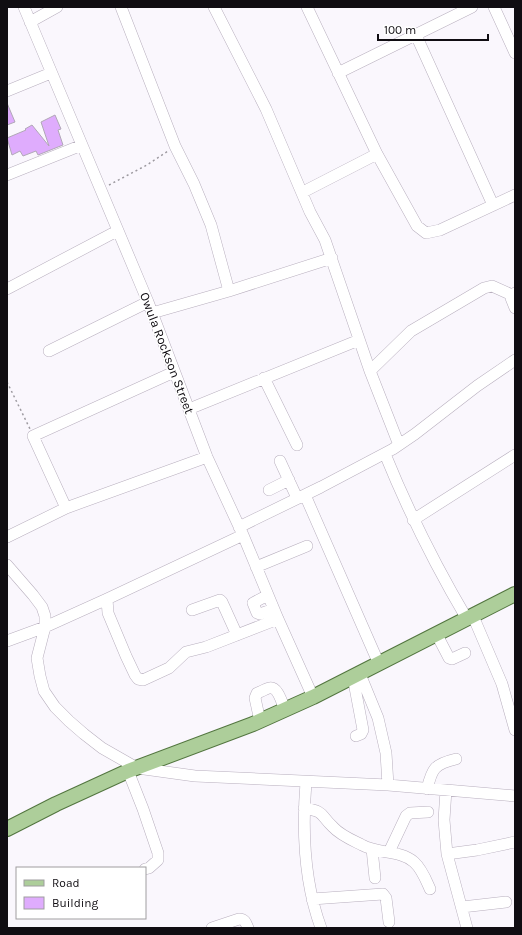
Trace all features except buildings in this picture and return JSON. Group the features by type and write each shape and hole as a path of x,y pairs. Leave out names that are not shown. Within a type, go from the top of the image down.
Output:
{"main road":[{"path":"7,829 56,804 132,769 260,721 285,710 437,635 515,594"}],"street":[{"name":"Owula Rockson Street","path":"24,7 148,302 207,457 241,531 313,697"},
{"path":"30,22 57,7"},
{"path":"121,7 175,146 194,184 211,225 229,291"},
{"path":"214,7 266,109 303,192 310,212 325,240 359,340 399,445"},
{"path":"307,7 377,154 417,226 426,233 440,230 515,195"},
{"path":"338,73 472,7"},
{"path":"494,7 515,53"},
{"path":"416,35 493,205"},
{"path":"7,90 52,73"},
{"path":"7,175 82,145"},
{"path":"303,192 377,154"},
{"path":"7,289 117,231"},
{"path":"152,313 229,291 332,258"},
{"path":"370,370 411,331 484,288 492,286 498,287 514,294 511,298 515,308"},
{"path":"49,351 148,302"},
{"path":"189,409 359,340"},
{"path":"7,641 45,627 107,599 241,531 301,496 385,454 515,360"},
{"path":"66,508 33,436 174,372"},
{"path":"264,378 297,445"},
{"path":"385,454 413,520 444,580 470,618 502,684 515,730"},
{"path":"413,520 515,455"},
{"path":"7,537 66,508 207,457"},
{"path":"280,461 289,480 301,496 379,664"},
{"path":"270,490 289,480"},
{"path":"256,567 307,546"},
{"path":"7,565 34,595 45,616 45,627 37,658 44,691 55,707 69,721 102,748 132,769 195,776 388,785 515,796"},
{"path":"268,594 253,603 256,613 276,614"},
{"path":"107,599 108,613 126,656 138,679 143,680 165,671 186,652 206,647 237,635 276,614"},
{"path":"192,610 220,600 237,635"},
{"path":"437,635 449,658 455,659 465,654"},
{"path":"356,736 361,734 363,730 357,675"},
{"path":"357,675 378,718 386,753 388,785"},
{"path":"260,721 255,698 257,693 273,688 276,690 285,710"},
{"path":"427,789 432,772 437,766 444,762 456,759"},
{"path":"132,769 158,853 158,860 154,865 146,869"},
{"path":"306,782 304,844 312,899 321,928"},
{"path":"446,790 444,820 447,854 467,928"},
{"path":"304,808 317,810 333,828 364,846 389,852 414,862 421,870 430,889"},
{"path":"389,852 406,816 410,813 428,812"},
{"path":"447,854 477,850 515,842"},
{"path":"372,849 375,878"},
{"path":"312,899 383,894 386,898 389,922"},
{"path":"462,907 506,902"},
{"path":"212,928 242,919 246,922 248,928"}],"path":[{"path":"100,189 147,165 175,146"},
{"path":"7,382 33,436"}]}
